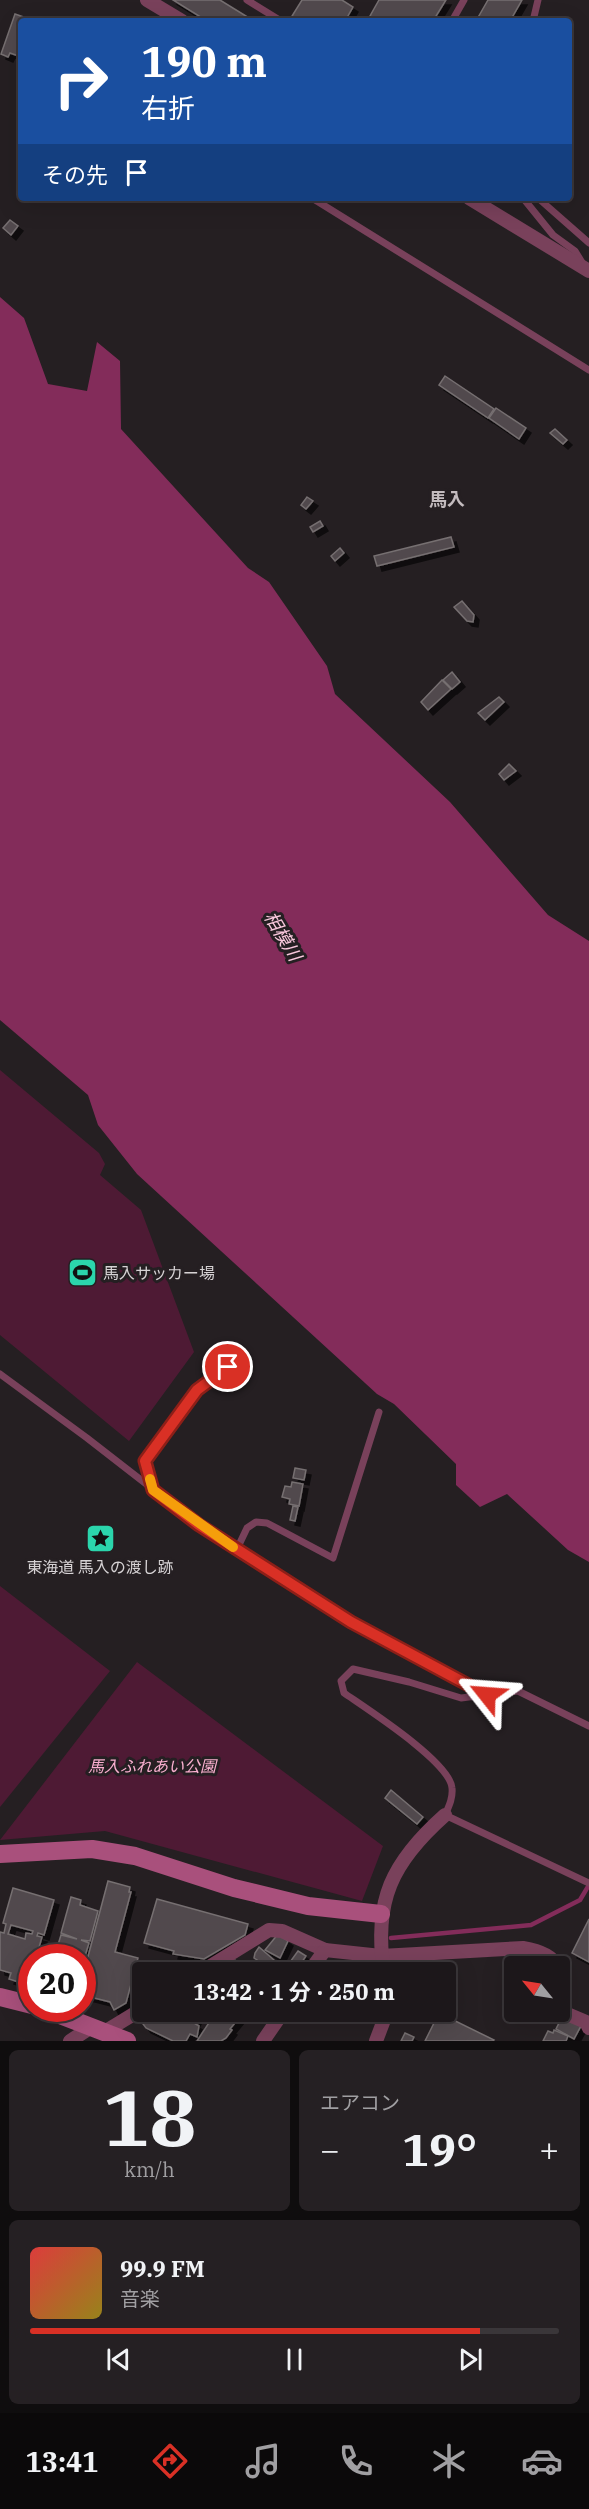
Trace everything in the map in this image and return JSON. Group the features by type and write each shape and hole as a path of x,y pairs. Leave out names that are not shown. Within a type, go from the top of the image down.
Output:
{"street":[{"path":"147,0 177,18"},
{"path":"474,201 587,270"},
{"path":"382,1962 381,1914 384,1898 396,1868 424,1833 445,1815"},
{"path":"0,1854 40,1851 103,1851 135,1856 234,1888 308,1906 381,1914"},
{"path":"217,1962 269,1930 282,1931 325,1950 381,1956 523,1948 537,1951 546,1956"},
{"path":"316,1962 325,1950"},
{"path":"0,1997 18,2002"},
{"path":"570,2015 586,2022 589,2028"},
{"path":"70,2041 109,2034 132,2017"},
{"path":"78,2022 109,2034"},
{"path":"263,2041 276,2022"},
{"path":"376,2041 383,2022"}],"lane":[{"path":"247,0 277,18"},
{"path":"454,18 464,0"},
{"path":"534,18 538,0"},
{"path":"317,201 589,370"},
{"path":"528,201 553,235 575,250 587,270"},
{"path":"541,201 589,243"},
{"path":"153,1490 145,1461 197,1390 228,1367"},
{"path":"0,1374 153,1490 237,1549 351,1622 487,1695"},
{"path":"237,1549 247,1528 256,1522 267,1523 333,1558 379,1412"},
{"path":"589,1726 518,1691 467,1698 446,1696 409,1682 353,1669 341,1681 344,1693 420,1748 446,1774 452,1788 451,1802 445,1815 589,1883"}],"green space":[{"name":"馬入サッカー場","path":"0,1070 99,1153 105,1164 100,1175 141,1210 194,1352 129,1441 0,1335"},
{"name":"馬入ふれあい公園","path":"0,1586 110,1671 0,1807"},
{"name":"馬入ふれあい公園","path":"137,1662 383,1846 362,1901 105,1831 0,1840"}],"water":[{"name":"相模川","path":"0,297 24,318 48,384 87,391 97,342 120,361 121,429 248,568 269,582 327,666 335,694 450,802 548,915 589,941 589,1562 568,1550 507,1494 480,1507 456,1485 456,1464 394,1404 377,1394 137,1174 98,1125 88,1095 0,1020"}],"building":[{"path":"173,0 220,0 249,18 202,18"},
{"path":"302,0 342,0 353,7 347,18 295,18 292,16"},
{"path":"379,0 446,0 435,18 374,18 370,16"},
{"path":"488,0 522,0 512,18 478,18"},
{"path":"15,14 26,18 18,18 18,56 10,53 8,57 1,54"},
{"path":"10,220 18,226 11,235 3,228"},
{"path":"445,376 494,409 488,418 439,385"},
{"path":"496,408 526,428 519,439 489,418"},
{"path":"555,429 567,440 563,444 550,433"},
{"path":"307,497 313,501 306,509 301,505"},
{"path":"320,521 323,526 313,532 310,527"},
{"path":"451,537 454,547 377,566 374,556"},
{"path":"340,548 344,553 335,561 331,556"},
{"path":"462,601 474,615 473,622 467,621 454,607"},
{"path":"452,672 460,682 452,689 443,680"},
{"path":"442,680 451,689 428,710 421,702"},
{"path":"499,697 504,702 485,720 478,713"},
{"path":"509,764 516,771 504,780 499,774"},
{"path":"295,1468 306,1470 304,1480 293,1478"},
{"path":"292,1482 303,1484 299,1506 289,1504 290,1499 282,1497 285,1486 291,1487"},
{"path":"293,1506 298,1507 295,1521 290,1520"},
{"path":"391,1790 423,1817 417,1824 385,1798"},
{"path":"108,1881 130,1887 129,1892 131,1892 115,1952 138,1958 137,1962 132,1962 132,1980 126,2003 114,2010 110,2002 96,1998 96,1944 91,1944"},
{"path":"13,1888 54,1900 44,1935 38,1933 37,1936 42,1937 40,1944 18,1944 18,1982 9,1979 11,1973 0,1970 0,1932 4,1933 6,1924 3,1923","holes":["11,1925 33,1931 32,1934 26,1933 25,1939 8,1934"]},
{"path":"71,1897 81,1900 80,1905 98,1911 90,1941 81,1940 89,1944 58,1944 61,1935 77,1939 61,1933"},
{"path":"157,1899 248,1924 245,1935 204,1959 173,1954 174,1951 144,1943"},
{"path":"589,1919 589,1962 572,1953"},
{"path":"278,1934 288,1941 280,1958 265,1950"},
{"path":"259,1947 276,1962 256,1962 255,1953"},
{"path":"298,1951 306,1956 302,1962 290,1962"},
{"path":"570,2018 582,2024 574,2039 556,2029 560,2022 570,2022"},
{"path":"456,2021 494,2040 493,2041 425,2041 434,2022"},
{"path":"144,2022 195,2022 199,2026 197,2037 190,2034 186,2041 173,2041 146,2028"},
{"path":"209,2022 236,2022 226,2038 221,2041 197,2041"},
{"path":"554,2030 568,2036 566,2041 543,2041 548,2031 553,2033"},
{"path":"405,2033 414,2037 412,2041 401,2041"}],"waterway":[{"path":"391,1938 531,1925 580,1900 589,1885"}],"slow traffic":[{"path":"150,1479 153,1490 199,1525 233,1547"}],"place":[{"name":"馬入サッカー場","path":"82,1273"},
{"name":"東海道 馬入の渡し跡","path":"100,1539"}],"district":[{"name":"馬入","path":"447,499"}],"route":[{"path":"228,1367 197,1390 145,1461 153,1490 199,1525 351,1622 487,1695"}]}
